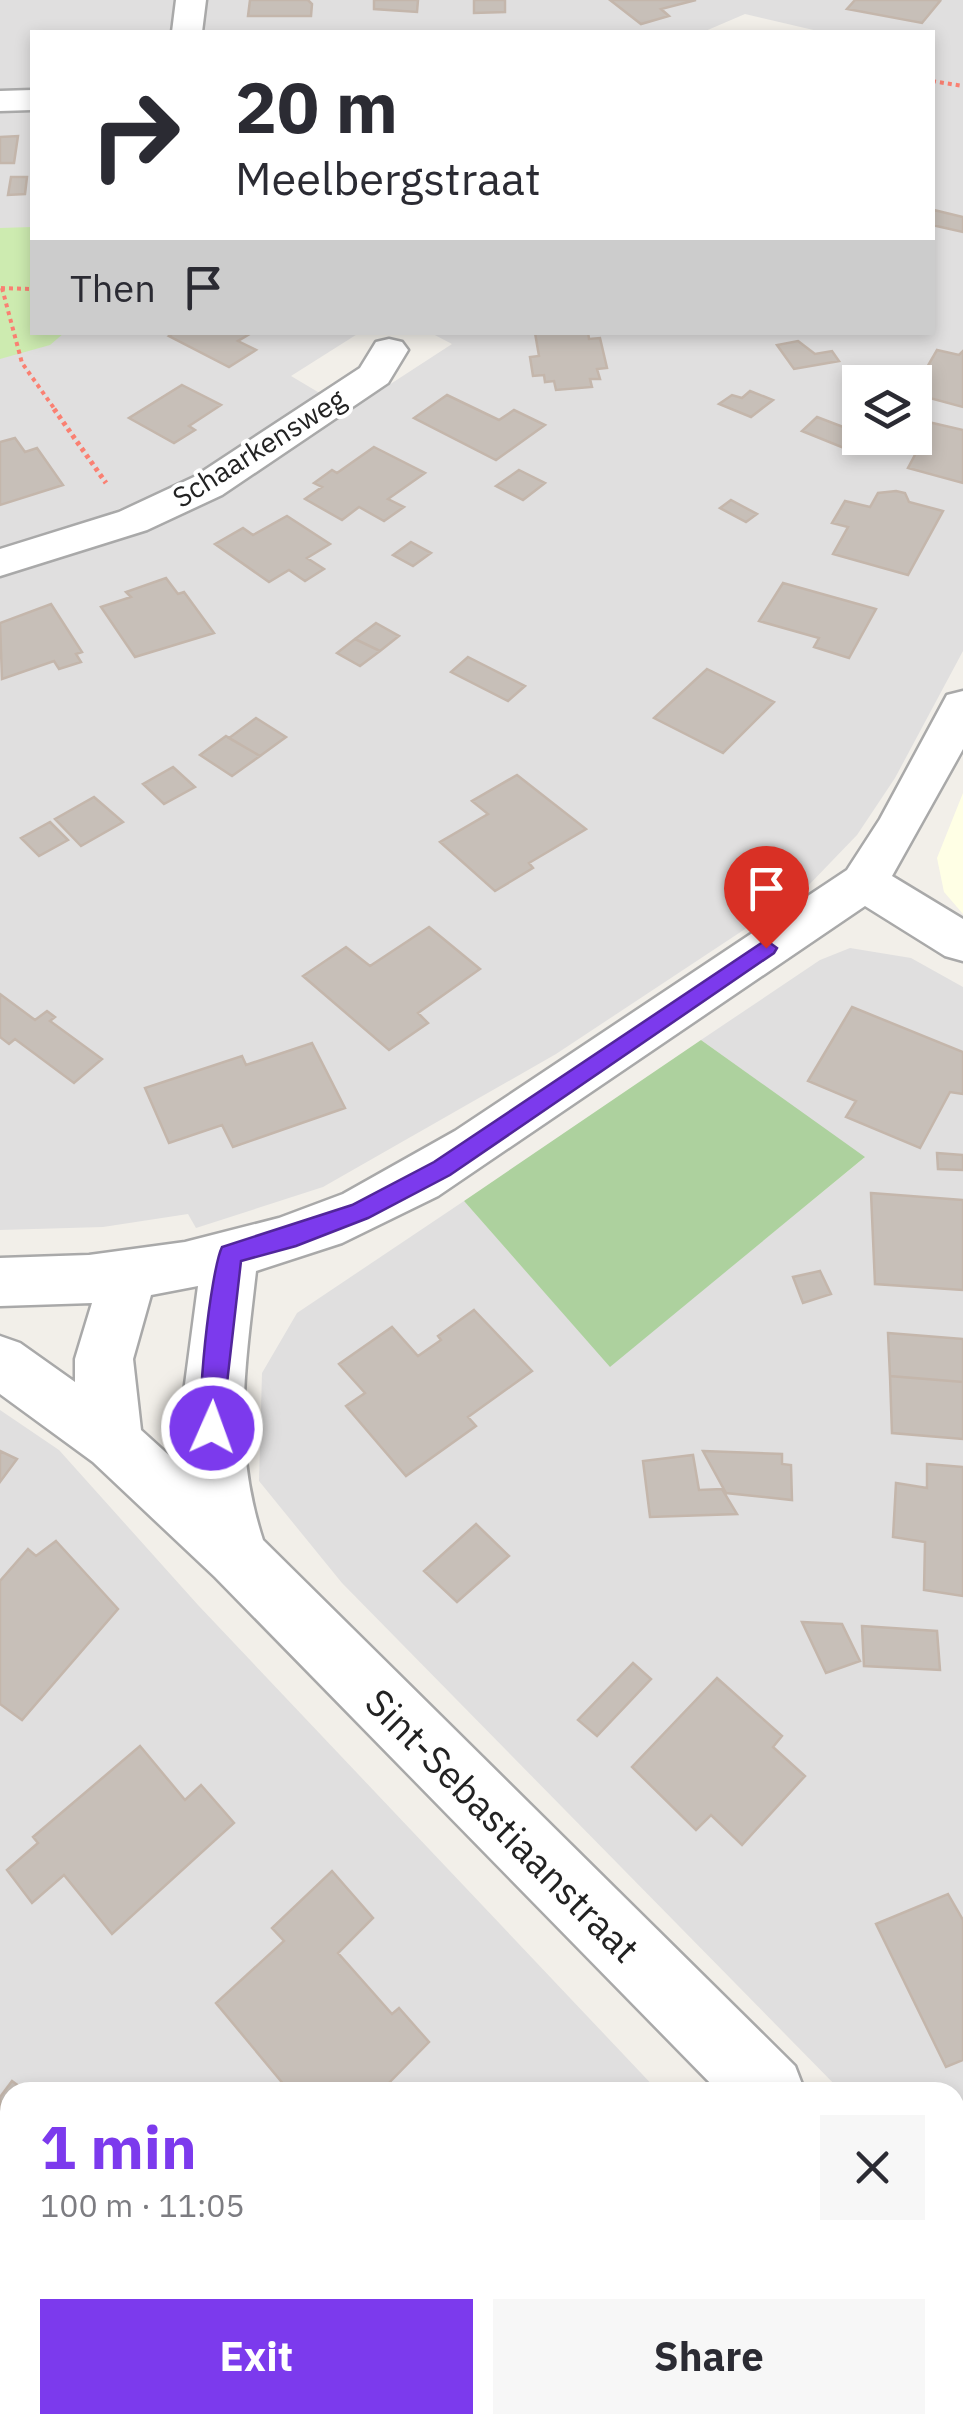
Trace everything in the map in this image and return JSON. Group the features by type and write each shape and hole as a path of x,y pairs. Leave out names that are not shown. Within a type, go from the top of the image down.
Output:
{"street":[{"path":"187,30 192,0"},
{"path":"0,101 30,100"},
{"name":"Schaarkensweg","path":"0,563 133,521 208,486 374,375 389,350"},
{"path":"0,1282 129,1274 230,1254 296,1236 360,1211 442,1168 864,882 900,826 963,706"},
{"path":"864,882 963,943"},
{"name":"Sint-Sebastiaanstraat","path":"230,1254 213,1386 212,1428 214,1472 237,1558"},
{"path":"114,1443 104,1386 104,1359 129,1274"},
{"name":"Sint-Sebastiaanstraat","path":"0,1361 114,1443 237,1558 759,2082"}],"path":[{"path":"935,81 963,86"},
{"path":"30,289 1,288 22,363 133,521"}],"shaded area":[{"path":"0,0 175,0 170,30 30,30 30,92 0,93"},
{"path":"207,0 963,0 963,651 895,778 857,835 804,890 556,1054 323,1187 196,1228 188,1214 103,1227 0,1230 0,578 206,504 452,344 435,335 935,335 935,30 813,30 745,14 708,30 204,30"},
{"path":"30,109 30,335 356,335 291,376 323,395 180,485 88,521 0,549 0,110"},
{"path":"963,793 963,914 944,892 937,858"},
{"path":"850,948 911,958 963,987 963,2082 832,2082 342,1583 259,1481 262,1373 297,1313 464,1201 610,1366 864,1158 701,1040 820,960"},
{"path":"0,1410 59,1450 198,1605 650,2082 0,2082"}],"green space":[{"path":"30,227 30,335 62,335 50,345 0,359 0,228"},
{"path":"701,1040 865,1157 610,1367 464,1201"}],"building":[{"path":"250,0 308,0 312,4 311,16 248,16"},
{"path":"374,0 418,0 417,12 374,9"},
{"path":"474,0 505,0 505,12 474,13"},
{"path":"610,0 696,0 661,9 669,16 641,24"},
{"path":"855,0 940,1 922,23 847,9"},
{"path":"18,136 14,163 0,163 0,137"},
{"path":"11,177 27,177 25,194 8,195"},
{"path":"935,210 963,217 963,232 935,226"},
{"path":"248,335 238,341 256,350 229,367 169,336"},
{"path":"535,335 588,335 589,339 600,338 607,368 597,369 600,379 590,379 592,387 556,390 554,381 545,382 544,375 533,376 530,357 539,356"},
{"path":"798,341 815,354 832,351 839,361 794,369 777,345"},
{"path":"937,350 959,355 963,351 963,407 932,399 932,365 928,365"},
{"path":"182,385 221,405 189,426 195,430 174,443 129,418"},
{"path":"750,391 773,400 751,417 719,404 732,395 742,398"},
{"path":"447,395 499,420 514,410 545,425 496,460 414,418"},
{"path":"817,417 842,427 842,447 802,431"},
{"path":"932,423 963,430 963,483 908,468 915,455 932,455"},
{"path":"15,438 25,452 37,448 63,485 0,505 0,442"},
{"path":"374,447 425,473 388,499 404,507 384,521 359,507 342,520 305,499 322,487 314,483 332,470 337,473"},
{"path":"519,470 545,483 523,500 496,486"},
{"path":"878,493 905,493 909,502 943,511 908,575 833,554 848,527 832,523 845,501 870,507"},
{"path":"731,500 757,514 746,522 720,508"},
{"path":"287,516 330,544 307,558 324,569 305,581 289,570 269,582 215,544 243,528 253,535"},
{"path":"411,542 431,553 413,566 393,555"},
{"path":"166,578 178,594 184,592 214,633 135,657 101,607 131,597 126,592"},
{"path":"783,583 876,609 849,658 814,647 819,638 759,621"},
{"path":"51,604 82,652 76,654 81,662 59,669 54,661 2,679 0,623"},
{"path":"376,623 399,636 380,651 355,639"},
{"path":"355,639 380,651 360,666 337,653"},
{"path":"468,657 525,686 508,701 451,672"},
{"path":"707,669 774,702 723,753 654,718"},
{"path":"256,718 286,737 260,756 229,738"},
{"path":"226,736 260,756 232,776 200,755"},
{"path":"173,767 195,787 164,804 143,784"},
{"path":"517,775 586,829 529,863 533,868 495,891 440,842 488,814 472,801"},
{"path":"94,797 123,822 81,846 55,819"},
{"path":"50,822 68,840 39,856 21,838"},
{"path":"429,927 480,969 418,1013 428,1023 389,1050 303,976 346,947 370,966"},
{"path":"0,994 35,1020 47,1011 55,1017 50,1021 102,1059 74,1083 15,1039 9,1044 0,1037"},
{"path":"852,1007 963,1052 963,1094 950,1092 920,1148 846,1117 856,1101 808,1081"},
{"path":"312,1043 345,1108 233,1147 222,1125 169,1143 145,1088 242,1056 246,1065"},
{"path":"937,1153 963,1155 963,1170 938,1169"},
{"path":"871,1193 963,1200 963,1290 875,1284"},
{"path":"820,1271 831,1294 803,1303 793,1277"},
{"path":"474,1310 532,1371 468,1417 476,1426 406,1476 346,1406 365,1393 339,1364 392,1327 418,1356"},
{"path":"888,1333 963,1339 963,1382 890,1376"},
{"path":"890,1376 963,1382 963,1439 892,1433"},
{"path":"0,1451 17,1459 0,1482"},
{"path":"703,1451 782,1454 782,1464 791,1465 792,1500 726,1493"},
{"path":"693,1455 699,1490 722,1489 737,1514 650,1517 643,1461"},
{"path":"927,1464 963,1467 963,1596 924,1590 925,1542 893,1537 896,1483 927,1488"},
{"path":"476,1524 509,1556 457,1602 424,1571"},
{"path":"56,1541 118,1609 22,1720 0,1704 0,1581 28,1549 36,1556"},
{"path":"802,1622 842,1624 860,1661 826,1673"},
{"path":"862,1626 937,1631 940,1670 864,1666"},
{"path":"633,1663 651,1679 597,1736 578,1720"},
{"path":"717,1678 782,1736 773,1747 805,1776 742,1845 711,1815 696,1830 632,1767"},
{"path":"140,1746 185,1800 201,1785 234,1823 112,1934 64,1875 32,1903 7,1870 38,1843 33,1837"},
{"path":"332,1871 373,1918 338,1953 392,2014 399,2008 429,2042 390,2082 282,2082 216,2003 284,1941 272,1928"},
{"path":"948,1894 963,1920 963,2060 946,2067 876,1924"}],"route":[{"path":"212,1428 213,1386 230,1254 296,1236 360,1211 442,1168 766,948"}]}
